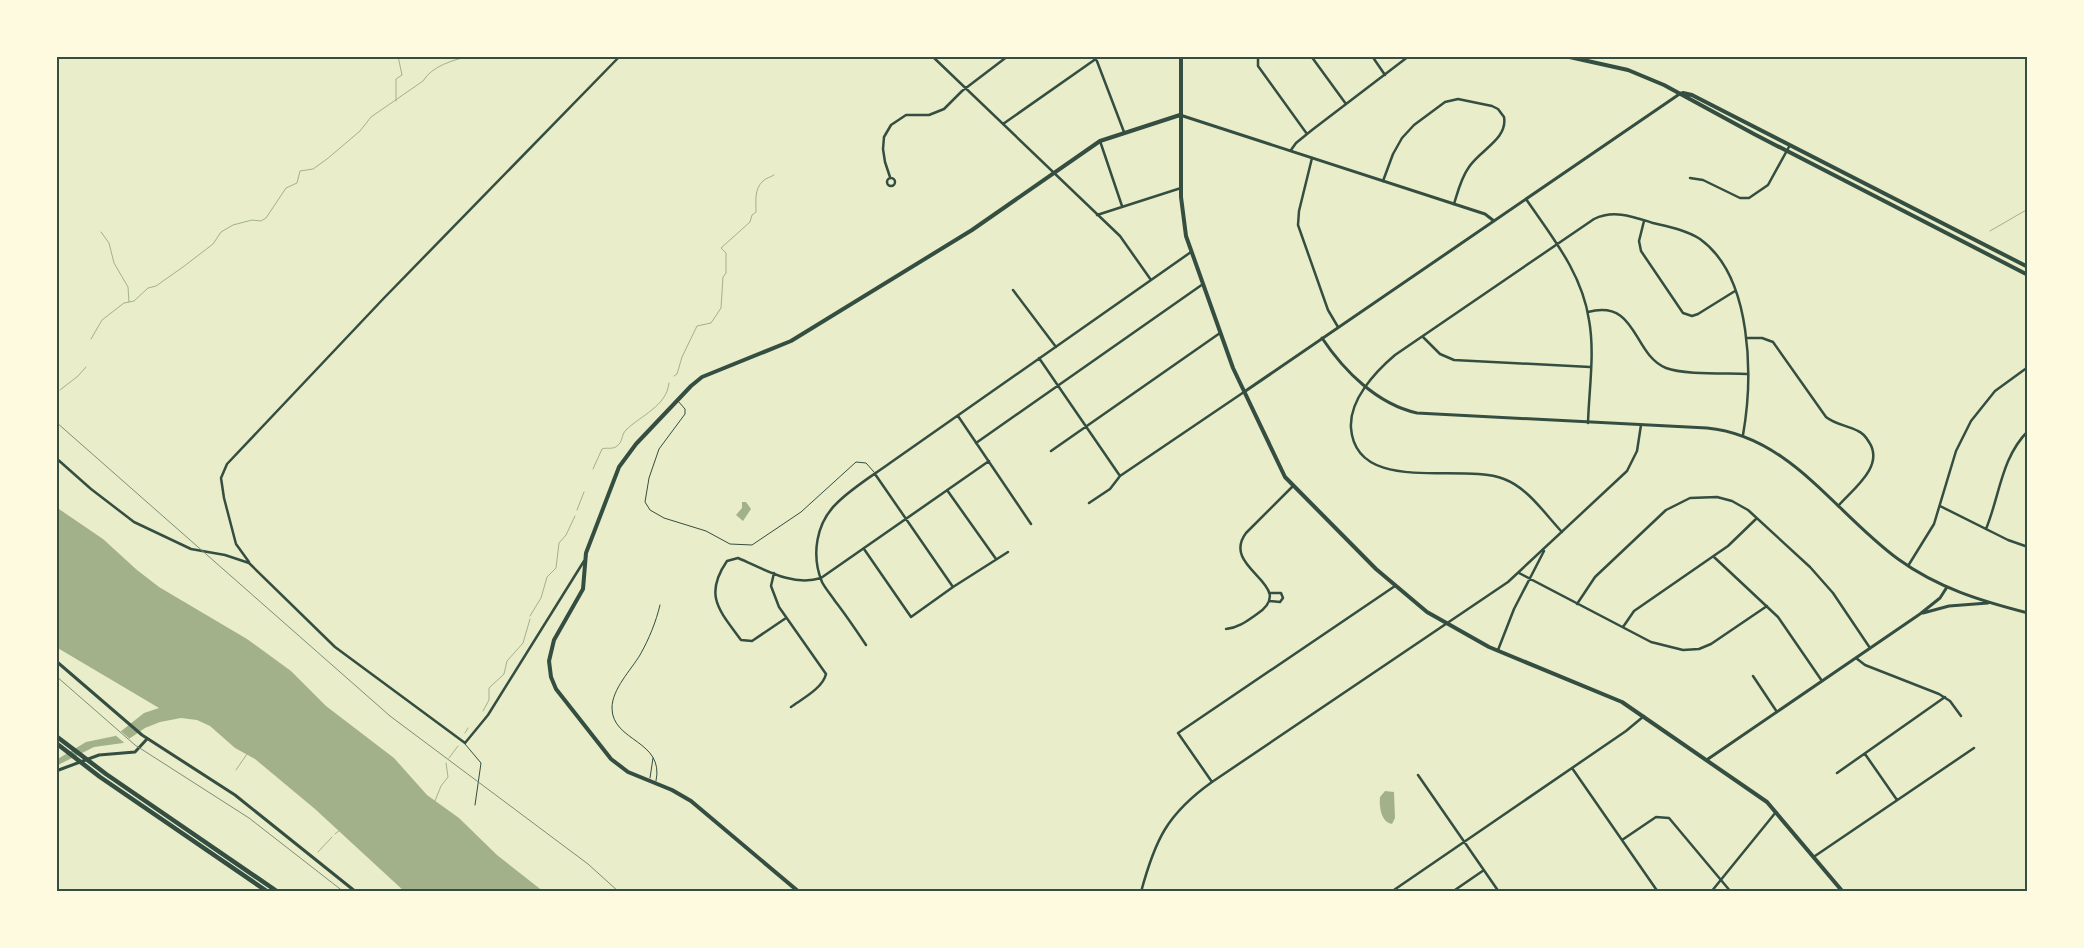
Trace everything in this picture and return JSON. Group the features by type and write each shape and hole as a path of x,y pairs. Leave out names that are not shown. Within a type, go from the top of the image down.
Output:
{"highway":[{"path":"56,736 106,774 278,892"},
{"path":"56,743 100,777 268,892"}],"main road":[{"path":"1181,56 1181,188 1184,225 1191,252 1220,333 1244,392 1279,467 1293,486 1395,586 1422,609 1446,625 1497,651 1601,691 1644,715 1708,759 1776,812 1815,856 1843,892"},
{"path":"1565,56 1636,73 1692,95 2028,267"},
{"path":"1681,92 1690,100 2028,275"},
{"path":"799,892 695,804 678,793 628,772 615,763 552,682 549,661 554,640 584,585 584,561 621,464 677,400 694,383 711,372 791,341 972,230 1100,141 1180,115"}],"street":[{"path":"584,561 488,715 465,743 334,647 249,563 236,544 224,498 221,478 228,464 384,298 620,56"},
{"path":"932,56 1122,238 1151,280"},
{"path":"890,177 883,149 884,137 891,125 906,115 936,113 948,106 966,89 1008,56"},
{"path":"1003,124 1100,56"},
{"path":"1311,56 1346,104"},
{"path":"1372,56 1385,75"},
{"path":"1291,150 1307,134 1409,56"},
{"path":"1095,58 1124,132"},
{"path":"1258,58 1258,66 1307,134"},
{"path":"1089,503 1108,490 1120,476 1681,92"},
{"path":"1383,181 1393,154 1402,138 1414,125 1449,100 1458,99 1495,107 1502,114 1505,126 1500,136 1482,151 1468,167 1454,204"},
{"path":"1180,115 1484,214 1494,221"},
{"path":"1100,141 1122,206"},
{"path":"1690,178 1704,180 1737,197 1749,198 1768,184 1790,145"},
{"path":"1312,157 1299,211 1298,225 1328,310 1338,327"},
{"path":"1097,215 1181,188"},
{"path":"1526,199 1557,244 1577,279 1588,312 1591,333 1588,423"},
{"path":"1562,532 1521,489 1503,478 1487,475 1393,470 1380,467 1369,461 1358,448 1351,426 1355,406 1367,387 1388,362 1594,219 1605,215 1620,214 1687,232 1701,240 1716,256 1735,291 1747,338 1743,435"},
{"path":"1644,220 1639,241 1641,251 1683,313 1692,316 1698,314 1735,291"},
{"path":"866,645 821,578 816,547 824,520 839,501 1191,252"},
{"path":"976,443 1203,284"},
{"path":"1013,290 1056,347"},
{"path":"1588,312 1606,310 1623,317 1654,360 1668,369 1747,374"},
{"path":"1051,451 1220,333"},
{"path":"1423,336 1440,354 1454,360 1590,366"},
{"path":"1322,338 1342,365 1367,387 1397,406 1420,414 1710,428 1743,435 1780,454 1878,543 1908,566 1947,587 1990,603 2028,613"},
{"path":"1747,338 1762,338 1773,342 1826,417 1839,425 1859,432 1871,445 1874,457 1871,468 1838,506"},
{"path":"1039,358 1120,476"},
{"path":"1908,566 1932,530 1956,450 1970,421 1995,391 2028,367"},
{"path":"958,416 1031,524"},
{"path":"1141,892 1153,848 1165,826 1182,805 1212,782 1446,625 1519,573 1628,469 1638,452 1642,425"},
{"path":"1986,529 2005,465 2018,441 2028,431"},
{"path":"56,458 91,490 134,522 191,549 225,555 249,563"},
{"path":"786,618 748,642 742,640 716,604 714,595 723,568 729,559 734,558 795,580 821,578 989,461"},
{"path":"876,474 953,587"},
{"path":"1226,629 1239,626 1264,609 1269,601 1266,584 1243,561 1241,542 1246,533 1293,486"},
{"path":"948,490 996,559"},
{"path":"1577,604 1599,572 1662,513 1675,504 1700,496 1720,497 1743,506 1821,578 1870,648"},
{"path":"1940,506 2028,547"},
{"path":"1623,627 1634,611 1735,540 1757,518"},
{"path":"864,549 911,617 953,587 1008,552"},
{"path":"1497,651 1544,549"},
{"path":"1713,556 1782,622 1822,681"},
{"path":"774,573 771,586 786,618 826,674 824,680 813,691 791,707"},
{"path":"1519,573 1656,644 1684,650 1695,650 1711,644 1767,606"},
{"path":"572,583 578,582 584,585"},
{"path":"1212,782 1178,733 1395,586"},
{"path":"1708,759 1920,614 1940,598 1947,587"},
{"path":"1269,593 1281,593 1283,598 1280,602 1269,601"},
{"path":"1920,614 1950,606 1990,603"},
{"path":"1856,658 1865,665 1945,697 1961,716"},
{"path":"56,661 142,735 235,795 356,892"},
{"path":"1753,676 1777,712"},
{"path":"1837,773 1945,697"},
{"path":"1391,892 1572,768 1632,726 1644,715"},
{"path":"56,771 99,755 135,752 148,739"},
{"path":"1815,856 1974,748"},
{"path":"1865,754 1897,800"},
{"path":"1572,768 1658,892"},
{"path":"1418,775 1499,892"},
{"path":"1711,892 1776,812"},
{"path":"1622,840 1653,818 1664,816 1673,821 1731,892"},
{"path":"1452,892 1484,870"}],"lane":[{"path":"677,400 684,407 684,414 659,449 649,478 645,502 650,510 664,518 706,532 727,543 748,546 762,540 801,512 856,462 866,463 876,474"},
{"path":"655,784 658,765 653,757 617,724 612,708 616,691 648,640 660,605"},
{"path":"465,743 481,765 475,805"},
{"path":"649,781 653,767 653,757"}],"shaded area":[{"path":"742,502 746,502 751,509 743,521 736,515 742,508"},
{"path":"56,507 103,539 159,587 247,639 291,671 326,706 394,758 427,795 459,818 497,855 544,892 405,892 315,809 255,759 235,748 210,726 197,720 181,718 160,722 145,728 123,743 94,747 56,766 56,760 86,742 115,736 144,713 159,708 56,647"},
{"path":"1385,791 1394,792 1395,818 1392,824 1385,820 1380,809 1380,797"}],"pier":[{"path":"118,729 132,741 126,744 114,734"}],"waterway":[{"path":"396,101 396,79 402,75 398,56"},
{"path":"91,339 102,320 124,303 134,301 148,288 156,286 183,267 213,244 221,232 233,225 252,220 261,221 266,218 286,188 297,183 300,171 313,169 327,159 360,131 371,117 423,81 432,71 450,62 470,56"},
{"path":"674,376 677,374 682,357 697,326 711,323 721,308 723,277 726,273 726,253 721,248 750,222 752,215 756,212 756,196 760,184 774,175"},
{"path":"1990,231 2028,209"},
{"path":"101,232 109,243 114,263 128,287 129,302"},
{"path":"60,390 86,367"},
{"path":"593,469 602,449 613,448 619,444 626,430 652,410 663,398 669,383"},
{"path":"577,510 584,492"},
{"path":"530,616 541,598 547,577 556,568 559,543 566,535 575,516"},
{"path":"483,711 489,700 489,688 504,674 507,661 523,643 530,619"},
{"path":"465,733 468,728"},
{"path":"449,758 458,746"},
{"path":"236,770 247,754"},
{"path":"435,801 441,786 448,777 446,763"},
{"path":"335,834 340,830"},
{"path":"318,852 332,837"}],"railway":[{"path":"56,422 390,716 588,864 619,892"},
{"path":"56,676 135,745 249,818 344,892"}]}
